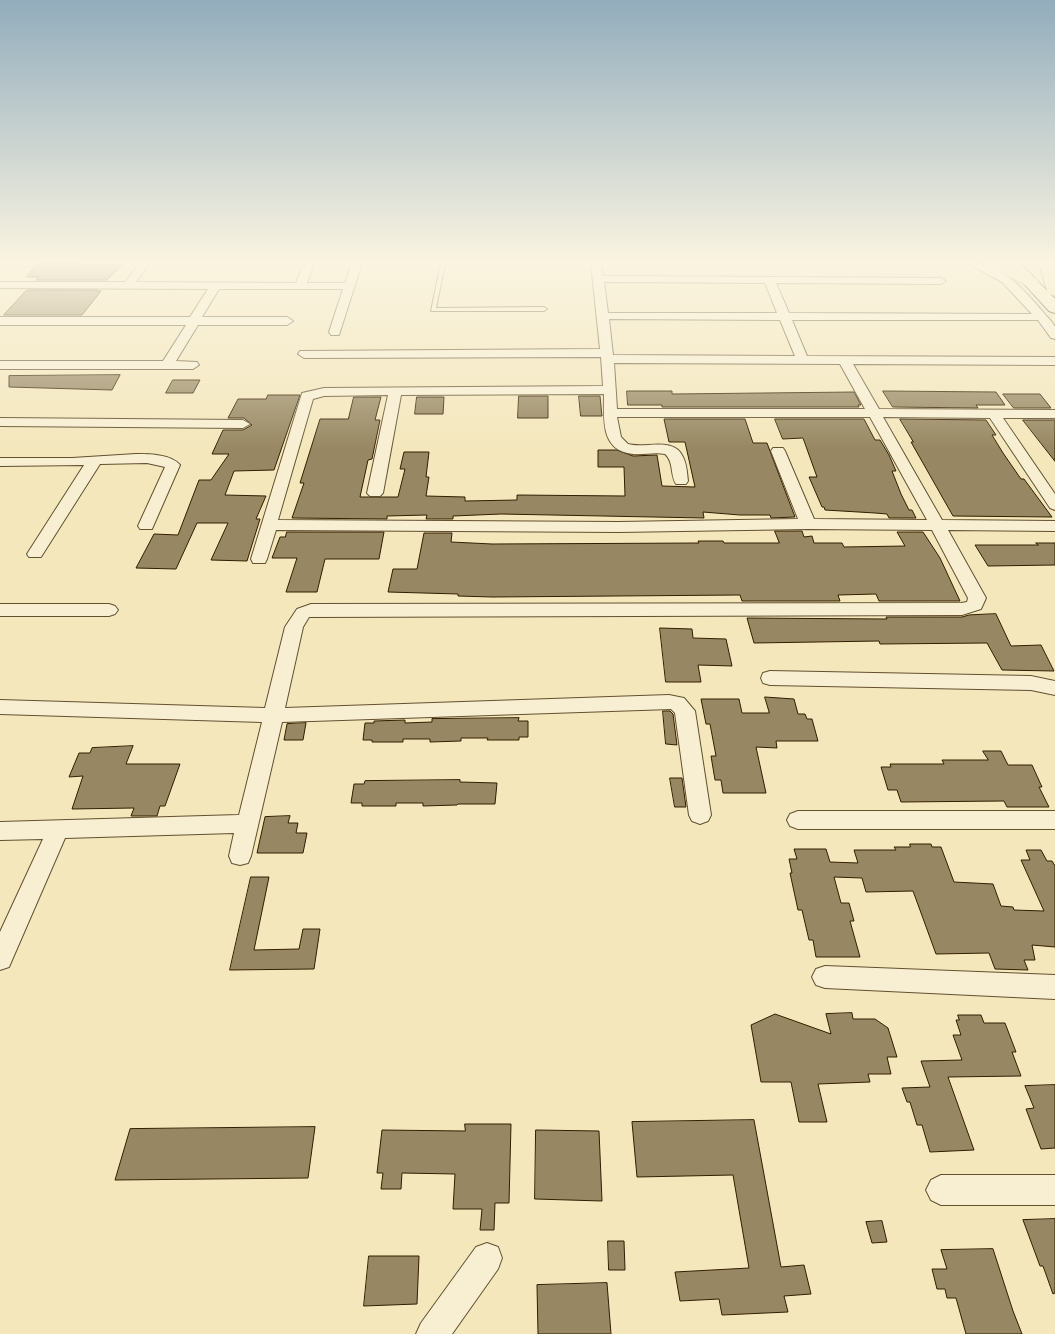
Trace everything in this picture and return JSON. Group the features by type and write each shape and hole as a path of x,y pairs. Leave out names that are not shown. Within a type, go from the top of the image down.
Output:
{"street":[{"path":"167,365 191,325"},
{"path":"335,332 337,325"},
{"path":"603,325 610,390 610,413 618,443 632,450 664,450 672,452 676,457 681,481"},
{"path":"788,325 803,360"},
{"path":"1047,325 1055,335"},
{"path":"304,354 606,356 845,361 1055,361"},
{"path":"240,856 294,627 303,613 311,610 962,609 970,607 977,602 977,598 939,525 876,412 845,361"},
{"path":"0,365 194,365"},
{"path":"259,559 307,396 324,392 610,390"},
{"path":"375,493 395,392"},
{"path":"610,413 876,412 1055,414"},
{"path":"994,414 1055,504"},
{"path":"0,422 243,424"},
{"path":"778,451 808,524"},
{"path":"0,462 72,462 133,458 162,461 173,466 146,526"},
{"path":"35,554 95,460"},
{"path":"268,525 619,528 808,524 1055,526"},
{"path":"0,610 109,610"},
{"path":"770,678 1031,683 1055,688"},
{"path":"0,707 273,715 678,703 682,707 688,721 700,815"},
{"path":"798,820 1055,820"},
{"path":"0,831 247,824"},
{"path":"0,960 58,829"},
{"path":"825,977 1055,987"},
{"path":"942,1190 1055,1190"},
{"path":"432,1334 487,1258"}],"building":[{"path":"120,375 112,390 9,387 9,376"},
{"path":"173,380 200,380 193,393 166,393"},
{"path":"627,391 672,391 672,394 854,392 861,405 858,405 859,407 662,407 662,405 628,405"},
{"path":"883,391 996,392 1005,405 976,405 978,408 893,407"},
{"path":"1003,394 1040,394 1051,408 1014,408"},
{"path":"268,395 300,395 274,470 234,471 225,495 266,496 256,519 260,519 247,561 211,560 228,523 197,523 176,569 136,568 154,534 178,535 199,480 211,480 229,454 212,454 223,430 243,430 252,425 244,418 228,418 238,399 266,399"},
{"path":"519,396 548,396 548,418 518,418"},
{"path":"579,396 600,396 602,416 581,416"},
{"path":"354,397 381,397 375,420 380,420 372,459 368,460 360,497 398,497 405,469 400,469 404,452 429,452 426,477 429,477 426,496 465,497 465,501 517,500 517,495 625,496 624,467 598,467 598,450 617,450 633,456 657,455 662,486 695,487 685,442 669,442 664,419 745,419 753,443 767,443 795,517 771,518 770,515 703,512 704,518 501,514 453,516 453,519 426,519 427,515 387,516 387,519 292,518 304,483 300,483 320,419 348,419"},
{"path":"417,397 444,397 443,414 415,414"},
{"path":"775,419 864,419 875,440 880,440 889,455 896,471 892,471 901,494 909,510 912,510 916,518 889,518 887,514 825,510 809,477 817,477 803,438 783,439"},
{"path":"900,419 986,420 996,435 992,435 1003,453 1021,479 1024,479 1052,517 953,516"},
{"path":"1023,420 1055,420 1055,461"},
{"path":"775,531 802,531 804,537 812,536 814,543 842,543 844,547 905,546 897,532 923,532 940,558 960,601 879,601 876,594 838,595 840,601 742,601 740,595 492,597 388,592 393,569 417,569 424,533 452,533 451,542 492,544 699,543 698,541 779,543"},
{"path":"287,532 384,532 379,559 325,559 317,592 286,592 297,558 272,558 280,537 285,537"},
{"path":"1036,543 1055,543 1055,565 988,566 975,545 1038,545"},
{"path":"996,614 1011,646 1041,645 1054,671 1002,670 987,643 880,644 879,641 754,643 747,618 887,619 886,617 962,617"},
{"path":"660,628 692,629 693,638 726,639 732,666 698,665 701,682 666,682"},
{"path":"765,697 794,699 798,714 805,714 807,719 812,719 818,741 776,741 777,748 756,747 766,793 723,793 721,780 715,780 711,756 716,756 710,724 706,724 701,699 739,699 742,713 769,713"},
{"path":"663,711 670,711 673,714 677,745 666,744"},
{"path":"519,718 518,721 528,721 528,737 519,737 519,740 461,738 461,741 430,742 430,739 403,739 403,742 372,742 372,740 363,740 365,723 374,723 374,721 405,720 405,723 432,722 432,719"},
{"path":"306,723 303,740 284,740 287,724"},
{"path":"133,746 126,764 180,764 165,806 160,806 157,816 131,816 134,808 72,809 83,776 69,777 79,753 90,753 92,748"},
{"path":"983,751 1001,751 1008,765 1032,765 1042,787 1039,787 1049,807 1007,807 1004,801 901,802 897,790 888,790 881,767 891,767 890,764 944,764 942,760 988,760"},
{"path":"670,778 682,778 686,807 675,807"},
{"path":"460,780 460,782 497,783 495,804 423,806 423,803 396,803 396,806 362,806 362,803 351,803 354,784 364,784 365,781"},
{"path":"290,816 288,823 298,823 296,833 307,833 303,853 257,853 265,817"},
{"path":"910,844 931,844 932,847 941,847 954,882 993,884 1001,906 1013,907 1014,910 1044,911 1021,860 1030,860 1026,850 1041,850 1047,861 1052,861 1055,866 1055,947 1032,945 1035,960 1024,960 1028,970 995,969 989,953 936,954 913,891 866,892 862,878 834,877 841,903 849,903 854,921 850,921 860,957 816,957 813,940 809,940 802,910 798,910 790,873 792,873 789,859 797,859 794,849 826,849 830,862 858,863 854,850 896,850 894,847 910,847"},
{"path":"251,877 269,877 254,950 299,949 303,929 320,929 314,969 230,970"},
{"path":"852,1013 853,1019 875,1019 888,1028 897,1057 887,1057 891,1074 868,1074 870,1082 818,1084 827,1122 799,1122 791,1082 761,1082 751,1025 775,1014 831,1034 826,1014"},
{"path":"958,1015 981,1015 984,1023 1005,1023 1016,1052 1012,1052 1021,1076 948,1077 974,1150 930,1152 922,1125 917,1125 910,1102 907,1102 902,1088 930,1087 921,1061 962,1060 953,1035 961,1035 956,1020 959,1020"},
{"path":"1055,1085 1055,1148 1041,1149 1026,1109 1034,1108 1025,1086"},
{"path":"754,1120 781,1267 804,1265 811,1294 784,1296 788,1312 722,1315 719,1299 680,1301 675,1272 749,1268 733,1175 637,1177 632,1122"},
{"path":"465,1124 511,1124 509,1203 495,1203 494,1230 480,1230 482,1209 453,1209 455,1174 402,1173 401,1189 381,1189 383,1173 377,1173 382,1130 465,1131"},
{"path":"315,1127 308,1178 115,1180 130,1129"},
{"path":"536,1130 599,1131 602,1201 535,1199"},
{"path":"1055,1219 1055,1293 1053,1294 1043,1266 1040,1266 1023,1220"},
{"path":"882,1221 887,1242 872,1243 866,1222"},
{"path":"608,1241 624,1241 625,1270 609,1270"},
{"path":"993,1249 1022,1334 966,1334 956,1298 947,1298 945,1289 937,1289 932,1269 947,1269 941,1250"},
{"path":"369,1256 419,1256 417,1304 364,1306"},
{"path":"607,1283 611,1334 538,1334 537,1285"}]}
